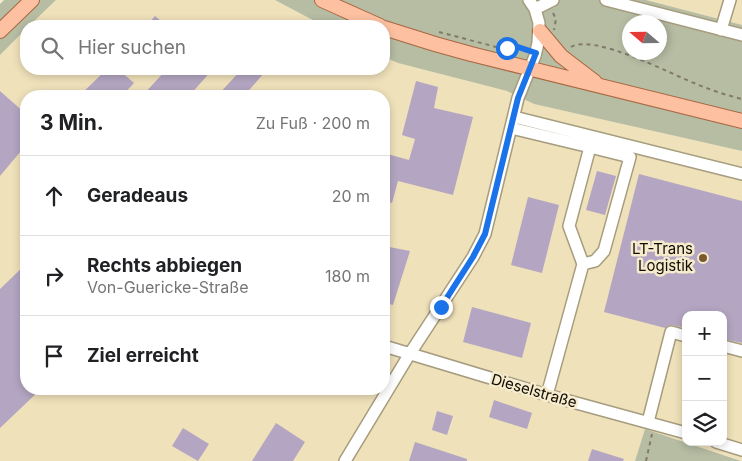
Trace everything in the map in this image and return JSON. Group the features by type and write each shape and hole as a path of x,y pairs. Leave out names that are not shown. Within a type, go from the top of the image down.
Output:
{"main road":[{"path":"0,31 32,0"},
{"path":"322,0 367,20"},
{"path":"390,30 435,44 604,88 742,121"},
{"path":"540,31 559,55 570,65 604,88"}],"street":[{"path":"606,0 742,35"},
{"path":"721,30 730,0"},
{"path":"390,386 480,244 489,221 521,88 536,53 540,31 532,5 550,1"},
{"path":"513,123 630,158 604,251 595,261 583,264"},
{"path":"513,123 742,174"},
{"path":"547,395 583,264 569,226 590,147"},
{"path":"651,423 671,332 682,335"},
{"path":"727,347 742,350"},
{"name":"Dieselstraße","path":"390,348 547,395 682,432"},
{"path":"345,461 385,395"},
{"path":"727,445 742,450"}],"path":[{"path":"550,1 556,19 555,34"},
{"path":"439,32 504,49 515,46 536,53"},
{"path":"559,55 574,45 600,47 638,58 712,90 742,99"},
{"path":"646,461 651,423"}],"shaded area":[{"path":"56,0 275,0 313,20 35,20"},
{"path":"646,0 742,0 742,25"},
{"path":"20,35 20,75 390,75 390,60 507,91 534,104 742,151 742,461 697,446 727,446 727,311 682,311 682,441 645,429 635,461 0,461 0,55"}],"green space":[{"path":"4,0 56,0 35,20 20,20 20,35 0,55 0,4"},
{"path":"275,0 646,0 742,25 742,151 534,104 507,91 390,60 390,20 313,20"},
{"path":"645,429 682,441 682,446 696,446 741,461 635,461"}],"building":[{"path":"155,16 160,20 151,20"},
{"path":"101,75 125,75 134,83 128,90 85,90"},
{"path":"161,75 208,75 194,90 148,90"},
{"path":"236,75 262,75 249,90 223,90"},
{"path":"416,81 438,87 434,108 473,117 453,195 398,181 392,203 390,202 390,155 409,160 415,139 402,135"},
{"path":"0,91 20,109 20,152 0,176"},
{"path":"597,171 616,176 605,215 586,210"},
{"name":"LT-Trans Logistik","path":"639,174 742,201 742,343 727,340 727,311 682,311 682,327 669,325 665,328 604,312"},
{"path":"528,197 559,205 542,273 511,265"},
{"path":"390,247 410,251 393,305 390,304"},
{"path":"20,270 20,395 35,395 0,428 0,289"},
{"path":"472,307 531,323 522,358 463,342"},
{"path":"494,400 532,413 527,429 489,417"},
{"path":"437,411 453,416 447,435 432,430"},
{"path":"276,423 305,442 293,461 252,461"},
{"path":"183,428 209,444 198,461 172,446"},
{"path":"415,442 467,459 467,461 409,461"},
{"path":"592,449 624,459 623,461 588,461"}],"place":[{"name":"LT-Trans Logistik","path":"703,258"}],"route":[{"path":"441,307 473,257 485,234 518,98 536,53 515,46 507,48"}]}
